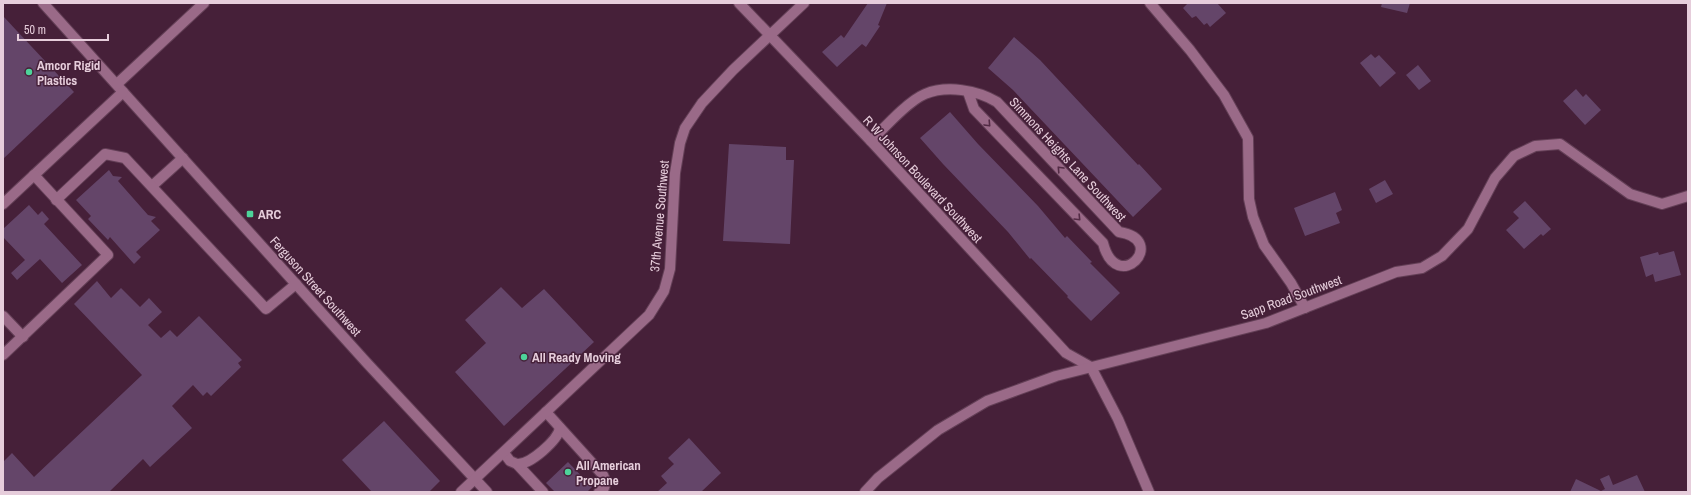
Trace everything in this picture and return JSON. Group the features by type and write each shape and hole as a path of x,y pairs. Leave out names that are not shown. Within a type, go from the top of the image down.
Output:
{"street":[{"name":"Ferguson Street Southwest","path":"43,3 366,362 487,492"},
{"path":"3,204 34,175 204,3"},
{"name":"R W Johnson Boulevard Southwest","path":"740,3 871,141 1066,353 1091,367"},
{"name":"37th Avenue Southwest","path":"461,492 639,327 649,315 664,291 670,269 675,173 678,150 685,128 702,103 769,34 804,3"},
{"path":"1150,3 1190,50 1224,95 1248,138 1249,199 1253,217 1264,245 1292,283 1305,308"},
{"name":"Simmons Heights Lane Southwest","path":"871,141 909,105 924,94 945,90 968,92 986,96 996,102 1119,232 1128,233 1136,239 1141,245 1142,250 1138,259 1133,264 1121,266 1113,263 1108,257 1103,243 974,109 968,92"},
{"name":"Sapp Road Southwest","path":"865,492 878,478 938,430 987,401 1056,376 1266,323 1396,272 1422,268 1442,256 1468,228 1495,178 1514,156 1535,146 1560,144 1630,194 1662,204 1688,196"},
{"path":"56,200 105,154 125,158 266,309 296,284"},
{"path":"152,186 183,158"},
{"path":"3,355 108,256 34,175"},
{"path":"3,316 23,336"},
{"path":"1091,367 1118,419 1149,492"},
{"path":"546,412 603,475 606,482 604,488 599,492"},
{"path":"504,452 510,462 523,465 531,460 556,436 560,428"},
{"path":"517,464 543,492"}],"building":[{"path":"868,3 887,3 878,25 880,26 866,47 862,44 837,67 822,52 841,35 844,38"},
{"path":"1188,3 1217,3 1226,13 1210,27 1207,23 1204,25 1196,16 1192,18 1183,8"},
{"path":"1382,3 1410,3 1407,13 1381,7"},
{"name":"Amcor Rigid Plastics","path":"3,16 74,92 3,159"},
{"path":"1014,37 1040,60 1162,189 1133,217 1013,90 988,68"},
{"path":"1371,54 1375,58 1379,55 1396,73 1380,87 1360,63"},
{"path":"1418,65 1431,81 1419,90 1406,75"},
{"path":"1576,89 1583,97 1586,94 1601,110 1585,125 1563,101"},
{"path":"950,112 978,144 1038,206 1065,238 1067,236 1092,262 1090,263 1120,293 1091,321 1031,258 1030,259 1008,232 920,138"},
{"path":"729,144 786,147 786,160 794,160 790,244 723,241"},
{"path":"109,170 113,176 122,177 118,181 148,215 156,217 151,221 160,230 136,252 141,257 134,264 110,237 108,240 88,219 91,216 76,200"},
{"path":"1385,180 1393,194 1376,203 1369,189"},
{"path":"1335,192 1342,210 1336,213 1340,223 1305,236 1294,208"},
{"path":"1525,201 1551,229 1543,236 1541,234 1524,249 1506,230 1519,218 1513,212"},
{"path":"29,205 38,215 42,211 49,219 44,224 82,265 62,283 40,259 17,280 11,273 25,260 3,237 3,229"},
{"path":"1674,251 1681,275 1655,282 1653,274 1646,277 1640,257 1658,252 1659,255"},
{"path":"97,281 111,298 121,288 140,307 149,298 162,312 148,325 161,338 170,330 177,337 199,316 242,360 238,363 241,367 211,396 207,392 203,396 193,385 172,406 192,428 150,467 143,459 109,492 3,492 3,462 12,453 34,477 142,375 74,304"},
{"name":"All Ready Moving","path":"501,287 522,308 544,289 594,342 504,426 455,372 486,343 465,320"},
{"path":"384,421 440,481 429,492 372,492 342,460"},
{"path":"689,438 721,473 701,492 657,492 667,483 661,476 674,464 668,458"},
{"name":"All American Propane","path":"568,462 592,487 587,492 555,492 546,483"},
{"path":"1609,475 1613,485 1637,475 1645,492 1570,492 1576,479 1601,491 1605,489 1600,479"}],"place":[{"name":"Amcor Rigid Plastics","path":"29,72"},
{"name":"ARC","path":"250,214"},
{"name":"All Ready Moving","path":"524,357"},
{"name":"All American Propane","path":"568,472"}]}
